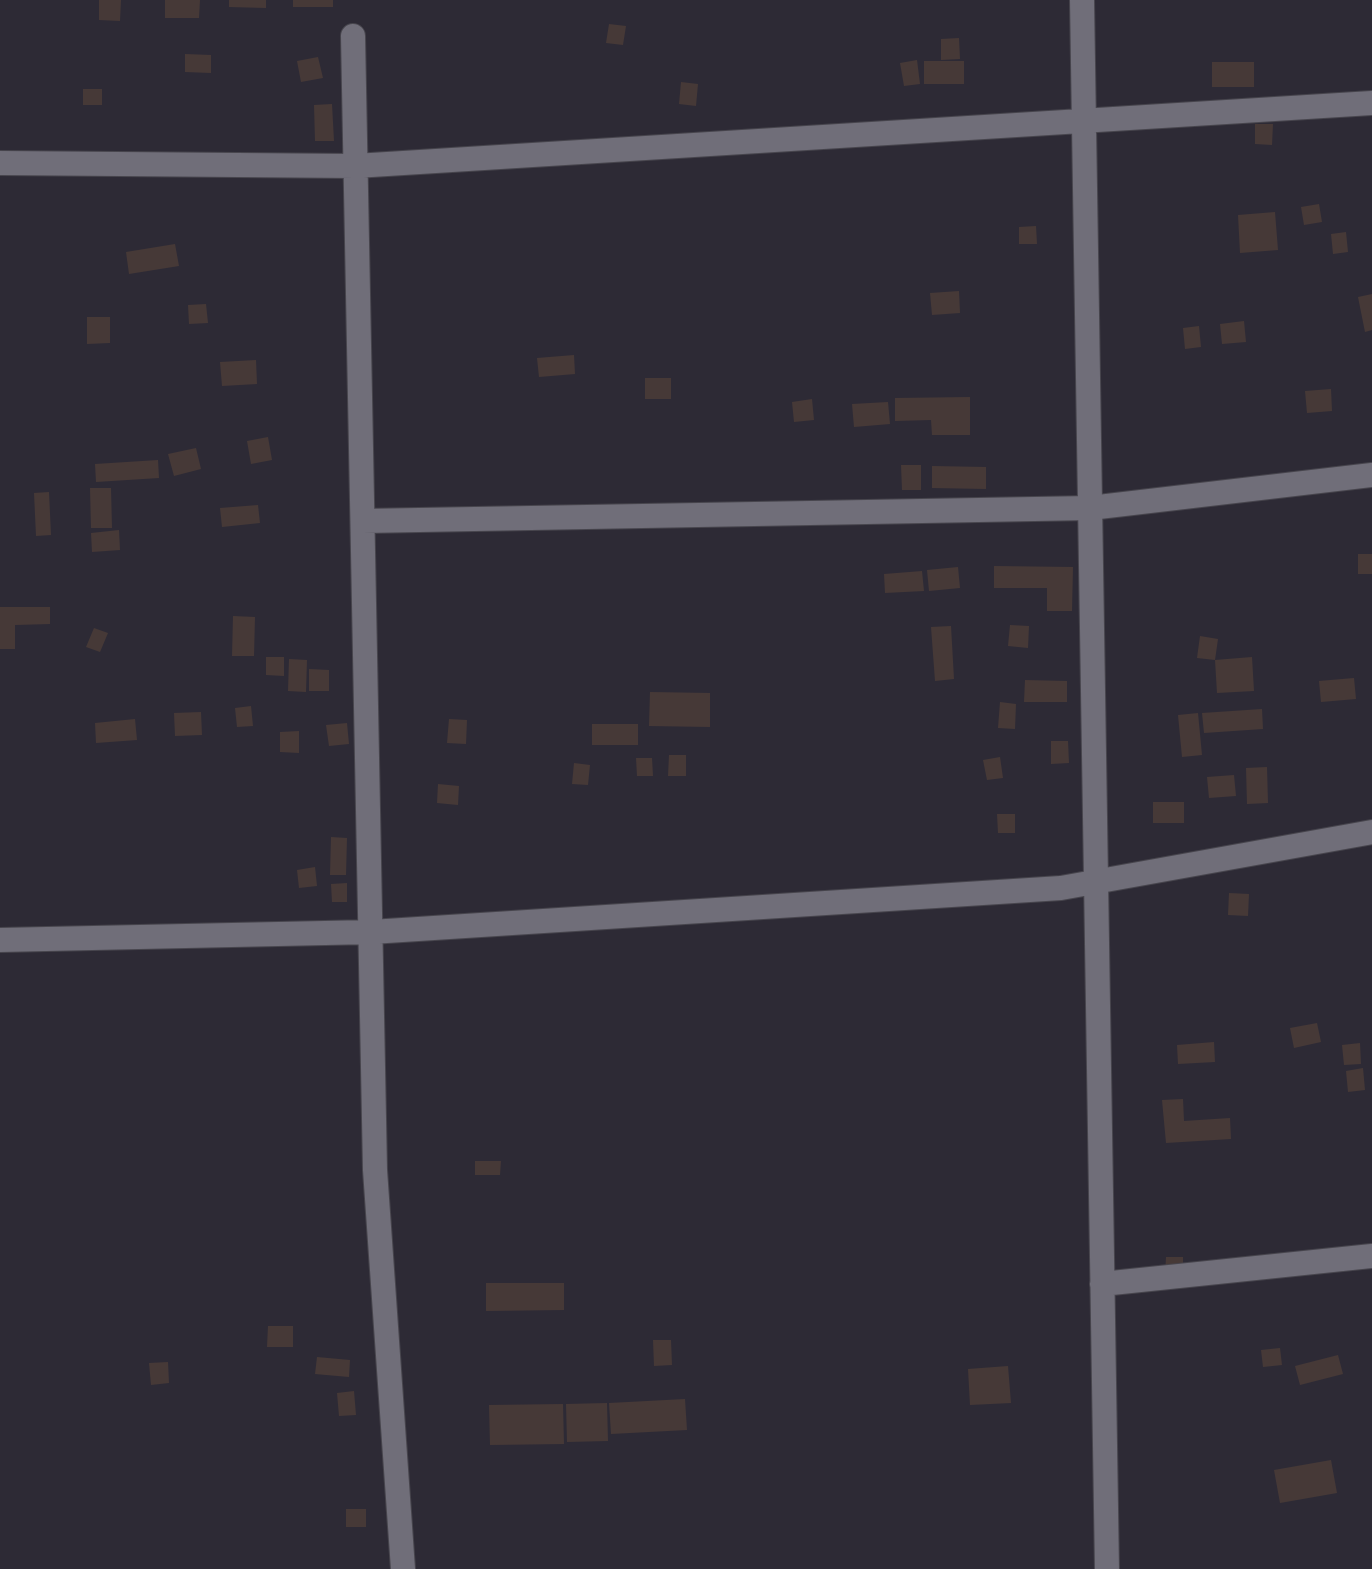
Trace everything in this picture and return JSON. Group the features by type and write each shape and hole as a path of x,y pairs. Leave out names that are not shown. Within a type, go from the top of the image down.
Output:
{"street":[{"path":"1082,0 1107,1569"},
{"path":"353,36 375,1171 403,1569"},
{"path":"0,163 355,166 1372,103"},
{"path":"363,521 1090,508 1372,475"},
{"path":"0,940 370,932 1061,888 1372,832"},
{"path":"1102,1284 1372,1256"}],"building":[{"path":"99,0 121,0 120,21 99,20"},
{"path":"165,0 200,0 199,18 165,18"},
{"path":"229,0 266,0 266,8 229,7"},
{"path":"293,0 333,0 333,7 293,7"},
{"path":"609,24 626,26 623,45 606,43"},
{"path":"959,38 960,59 941,60 941,39"},
{"path":"185,54 211,55 211,73 185,72"},
{"path":"318,57 323,78 301,82 297,61"},
{"path":"917,60 920,84 904,86 900,63"},
{"path":"924,61 964,61 964,84 924,84"},
{"path":"1212,62 1254,62 1254,87 1212,87"},
{"path":"681,82 698,84 696,106 679,104"},
{"path":"83,89 102,89 102,105 83,105"},
{"path":"332,104 334,141 315,141 314,105"},
{"path":"1255,124 1273,124 1272,145 1255,144"},
{"path":"1319,204 1322,222 1304,225 1301,207"},
{"path":"1275,212 1278,250 1240,253 1238,215"},
{"path":"1036,226 1037,244 1019,244 1019,227"},
{"path":"1346,232 1348,252 1333,254 1331,234"},
{"path":"175,244 179,266 129,274 126,252"},
{"path":"959,291 960,313 932,315 930,293"},
{"path":"1372,294 1372,330 1365,332 1358,297"},
{"path":"206,304 208,323 189,324 188,305"},
{"path":"87,317 110,317 110,343 87,344"},
{"path":"1244,321 1246,342 1222,344 1220,324"},
{"path":"1199,326 1201,347 1185,349 1183,328"},
{"path":"574,355 575,374 539,377 537,358"},
{"path":"256,360 257,384 222,386 220,362"},
{"path":"645,378 671,378 671,399 645,399"},
{"path":"1331,389 1332,411 1307,413 1305,391"},
{"path":"970,397 970,435 932,435 931,420 895,421 895,398"},
{"path":"812,399 814,420 794,422 792,402"},
{"path":"888,402 890,424 854,427 852,404"},
{"path":"268,437 272,460 251,464 247,441"},
{"path":"196,448 201,469 174,476 168,454"},
{"path":"158,460 159,478 96,482 95,464"},
{"path":"901,465 921,465 921,490 902,490"},
{"path":"932,466 986,467 986,489 932,488"},
{"path":"90,488 111,488 112,528 91,528"},
{"path":"49,492 51,535 36,536 34,493"},
{"path":"258,505 260,523 222,527 220,508"},
{"path":"119,530 120,550 92,552 91,533"},
{"path":"1358,554 1372,554 1372,574 1358,574"},
{"path":"994,566 1073,567 1072,611 1047,611 1047,588 994,588"},
{"path":"958,567 960,588 929,591 927,570"},
{"path":"922,571 924,591 885,593 884,574"},
{"path":"0,607 50,607 50,624 15,625 15,649 0,649"},
{"path":"233,616 255,617 254,656 232,656"},
{"path":"1010,625 1029,626 1028,648 1008,646"},
{"path":"951,626 954,679 935,681 931,627"},
{"path":"94,628 108,633 100,652 86,647"},
{"path":"1200,636 1218,639 1215,660 1197,658"},
{"path":"266,657 284,657 284,676 266,675"},
{"path":"1252,657 1254,691 1217,693 1215,660"},
{"path":"289,659 307,660 306,692 288,691"},
{"path":"309,669 329,670 329,691 309,691"},
{"path":"1354,678 1356,699 1321,702 1319,681"},
{"path":"1025,680 1067,681 1067,702 1024,702"},
{"path":"650,692 710,693 710,727 649,726"},
{"path":"1000,702 1016,704 1015,729 998,728"},
{"path":"251,706 253,726 237,727 235,708"},
{"path":"1262,709 1263,729 1204,733 1202,713"},
{"path":"201,712 202,735 175,736 174,713"},
{"path":"1198,713 1202,755 1182,757 1178,715"},
{"path":"135,719 137,740 96,743 95,723"},
{"path":"449,719 467,720 466,744 447,743"},
{"path":"347,723 349,744 329,746 326,725"},
{"path":"592,724 638,724 638,745 592,745"},
{"path":"299,731 299,753 280,752 280,732"},
{"path":"1051,741 1068,741 1069,763 1051,764"},
{"path":"669,755 686,755 686,776 668,776"},
{"path":"1000,757 1003,778 987,780 983,760"},
{"path":"636,758 652,758 653,776 637,776"},
{"path":"574,763 590,765 588,785 572,784"},
{"path":"1267,767 1268,803 1247,804 1246,768"},
{"path":"1234,775 1236,796 1209,798 1207,777"},
{"path":"438,784 459,786 458,805 437,803"},
{"path":"1153,802 1184,802 1184,823 1153,823"},
{"path":"997,814 1015,814 1015,833 998,833"},
{"path":"331,837 347,838 346,875 330,875"},
{"path":"315,867 317,886 299,888 297,870"},
{"path":"347,883 347,902 332,902 331,884"},
{"path":"1229,893 1249,894 1248,916 1228,915"},
{"path":"1317,1023 1321,1042 1294,1048 1290,1028"},
{"path":"1214,1042 1215,1062 1178,1064 1177,1045"},
{"path":"1360,1043 1361,1064 1344,1065 1342,1045"},
{"path":"1363,1068 1365,1090 1348,1092 1346,1071"},
{"path":"1183,1099 1184,1121 1230,1118 1231,1139 1166,1143 1162,1100"},
{"path":"475,1161 501,1161 500,1175 475,1175"},
{"path":"1166,1257 1183,1257 1183,1276 1165,1276"},
{"path":"486,1283 564,1283 564,1310 486,1311"},
{"path":"268,1326 293,1326 293,1347 267,1347"},
{"path":"653,1340 671,1340 672,1365 654,1366"},
{"path":"1280,1348 1282,1365 1263,1367 1261,1350"},
{"path":"1338,1355 1343,1374 1300,1385 1295,1366"},
{"path":"317,1357 350,1360 349,1377 315,1374"},
{"path":"168,1362 169,1383 151,1385 149,1363"},
{"path":"1008,1366 1011,1403 970,1405 968,1369"},
{"path":"354,1391 356,1415 339,1416 337,1393"},
{"path":"685,1399 687,1430 611,1434 609,1403"},
{"path":"607,1403 608,1441 567,1442 566,1404"},
{"path":"563,1404 564,1444 490,1445 489,1405"},
{"path":"1331,1460 1337,1493 1280,1503 1274,1470"},
{"path":"346,1509 366,1509 366,1527 346,1527"}]}
